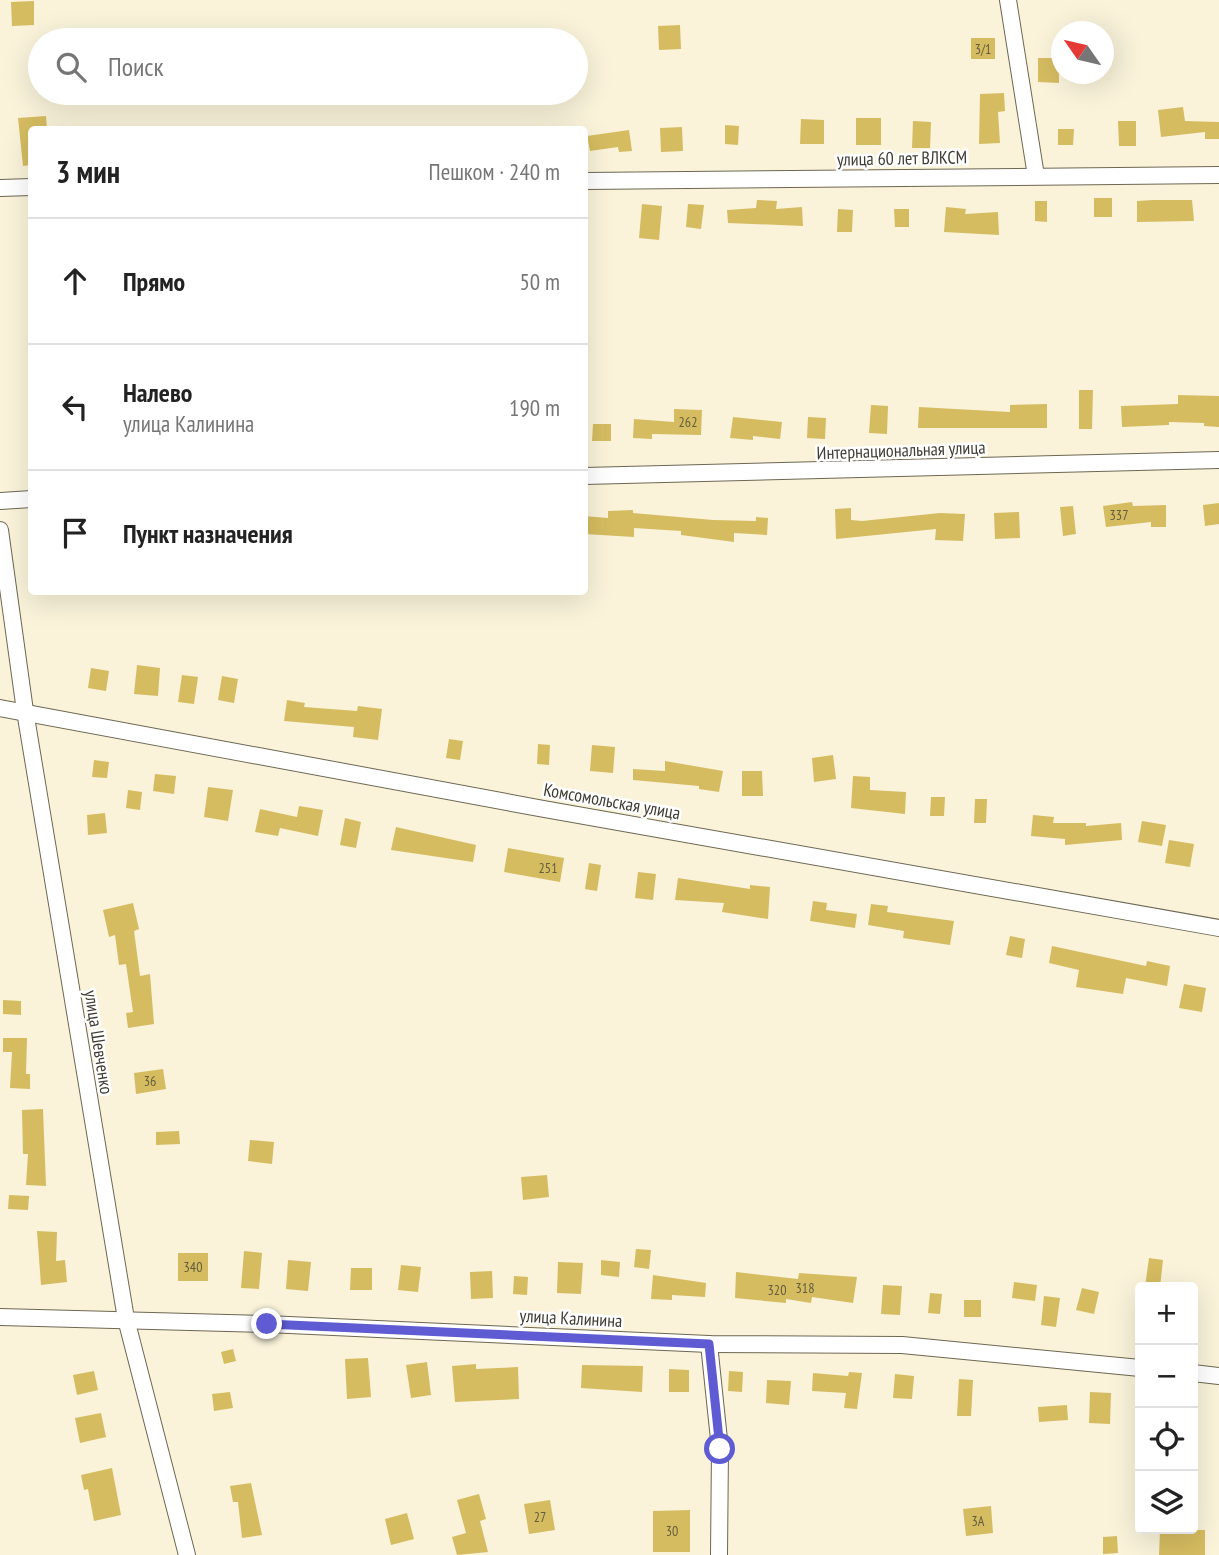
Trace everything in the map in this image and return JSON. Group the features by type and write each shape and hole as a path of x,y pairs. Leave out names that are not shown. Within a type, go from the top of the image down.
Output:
{"street":[{"path":"1008,0 1035,176"},
{"name":"улица 60 лет ВЛКСМ","path":"588,181 1219,175"},
{"path":"0,188 28,187"},
{"name":"Интернациональная улица","path":"588,476 1219,460"},
{"path":"0,501 28,499"},
{"name":"улица Шевченко","path":"0,530 24,711 126,1319 187,1555"},
{"name":"Комсомольская улица","path":"0,708 531,806 1219,928"},
{"name":"улица Калинина","path":"0,1317 126,1319 709,1344 902,1345 1135,1368"},
{"path":"709,1344 720,1449 719,1555"},
{"path":"1198,1374 1219,1376"}],"building":[{"path":"34,1 34,25 12,26 11,2"},
{"path":"680,25 681,49 659,50 658,26"},
{"path":"971,38 995,38 995,59 971,59"},
{"path":"1038,58 1051,58 1051,83 1038,82"},
{"path":"1004,93 1005,111 998,112 1000,143 979,144 980,94"},
{"path":"1183,107 1185,121 1219,122 1219,139 1205,139 1205,132 1161,137 1158,110"},
{"path":"46,116 47,126 28,126 28,165 23,166 18,118"},
{"path":"856,118 881,118 881,145 856,145"},
{"path":"801,119 824,120 824,144 800,144"},
{"path":"913,121 931,122 930,148 912,148"},
{"path":"1118,121 1136,121 1136,146 1119,146"},
{"path":"725,125 739,126 738,145 725,144"},
{"path":"682,127 683,151 661,152 660,128"},
{"path":"1058,129 1074,129 1073,145 1058,145"},
{"path":"629,130 632,151 619,152 618,147 590,151 588,136"},
{"path":"1094,198 1112,198 1112,217 1094,217"},
{"path":"757,200 777,201 776,209 802,207 803,226 728,223 727,210 756,208"},
{"path":"1192,200 1194,221 1137,222 1137,201"},
{"path":"1035,201 1047,201 1047,222 1035,221"},
{"path":"642,204 662,206 659,240 639,238"},
{"path":"688,204 704,205 701,229 686,227"},
{"path":"946,207 966,209 965,214 998,212 999,235 944,232"},
{"path":"838,209 853,210 852,232 837,232"},
{"path":"894,209 909,209 909,227 895,227"},
{"path":"1079,390 1093,390 1092,429 1079,429"},
{"path":"1178,395 1219,396 1219,427 1204,426 1204,423 1169,422 1169,425 1122,427 1121,406 1178,404"},
{"path":"1047,404 1047,428 918,428 919,407 1010,412 1010,405"},
{"path":"871,405 888,406 887,434 869,433"},
{"path":"674,409 702,410 701,435 652,434 652,439 633,438 634,419 674,422"},
{"path":"733,417 782,422 780,439 753,436 753,440 730,438"},
{"path":"808,417 826,418 825,439 807,438"},
{"path":"593,424 611,424 611,441 592,441"},
{"path":"1132,502 1133,506 1166,505 1166,527 1151,527 1151,522 1106,527 1103,506"},
{"path":"1219,503 1219,524 1205,526 1203,505"},
{"path":"1073,506 1076,534 1063,536 1060,507"},
{"path":"851,508 851,520 862,521 940,513 965,514 963,541 935,540 936,529 836,539 835,509"},
{"path":"633,510 633,513 713,520 756,521 756,517 768,518 767,535 734,533 734,542 681,535 681,531 634,528 634,537 588,534 588,516 608,518 608,511"},
{"path":"1019,512 1020,538 995,539 994,513"},
{"path":"137,665 160,668 158,696 134,694"},
{"path":"91,668 109,671 106,691 88,688"},
{"path":"182,675 198,677 194,704 178,702"},
{"path":"222,676 238,679 234,703 218,700"},
{"path":"287,700 305,703 304,707 357,711 358,706 382,709 378,740 353,737 354,727 284,721"},
{"path":"449,739 463,741 460,760 446,758"},
{"path":"538,744 550,745 549,765 537,764"},
{"path":"592,745 615,747 613,773 590,771"},
{"path":"833,755 836,779 814,782 812,758"},
{"path":"94,760 109,762 107,778 92,777"},
{"path":"665,761 723,771 719,792 699,789 699,786 633,780 633,769 665,771"},
{"path":"742,771 762,771 763,796 742,796"},
{"path":"155,774 176,776 174,794 153,791"},
{"path":"853,776 870,777 870,790 906,792 905,814 851,808"},
{"path":"208,787 233,790 228,821 204,817"},
{"path":"128,790 142,792 140,810 126,808"},
{"path":"931,797 945,797 944,816 930,816"},
{"path":"975,799 987,799 986,823 974,823"},
{"path":"299,806 323,810 318,836 280,828 278,836 255,832 260,809 297,817"},
{"path":"105,813 107,833 88,835 87,815"},
{"path":"1033,815 1054,817 1053,823 1086,823 1086,826 1121,823 1122,840 1065,845 1065,839 1031,836"},
{"path":"345,818 361,822 356,848 340,845"},
{"path":"1142,821 1166,825 1162,846 1138,842"},
{"path":"396,827 476,845 473,862 391,850"},
{"path":"1169,840 1194,844 1190,867 1165,863"},
{"path":"508,848 564,858 560,882 504,872"},
{"path":"589,863 601,865 597,891 585,889"},
{"path":"638,872 656,874 653,900 635,898"},
{"path":"678,878 750,889 750,885 770,887 768,919 722,912 724,903 675,900"},
{"path":"813,901 827,903 826,910 857,914 855,928 810,921"},
{"path":"133,903 139,929 134,931 140,976 150,974 154,1024 128,1028 126,1013 133,1012 126,964 119,965 115,935 109,937 103,910"},
{"path":"871,904 888,906 887,912 954,921 950,945 903,938 904,931 868,925"},
{"path":"1010,936 1025,939 1022,958 1006,955"},
{"path":"1052,946 1146,966 1147,961 1170,966 1167,986 1126,978 1123,994 1076,987 1079,970 1049,963"},
{"path":"1184,984 1206,988 1202,1012 1179,1008"},
{"path":"3,1000 21,1001 21,1015 3,1014"},
{"path":"3,1038 27,1038 26,1074 30,1074 30,1089 10,1088 12,1052 3,1052"},
{"path":"163,1069 166,1089 136,1094 134,1073"},
{"path":"43,1109 46,1186 26,1185 28,1154 23,1154 22,1110"},
{"path":"179,1131 180,1144 156,1145 156,1132"},
{"path":"250,1140 274,1142 272,1164 248,1161"},
{"path":"547,1175 549,1197 523,1200 521,1177"},
{"path":"9,1195 29,1196 28,1210 8,1209"},
{"path":"37,1231 57,1232 56,1261 65,1260 67,1282 41,1285"},
{"path":"636,1249 651,1250 649,1269 634,1267"},
{"path":"244,1251 262,1253 259,1289 241,1288"},
{"path":"178,1253 208,1253 208,1281 178,1281"},
{"path":"1149,1258 1163,1260 1161,1282 1146,1282"},
{"path":"288,1260 311,1262 308,1291 286,1289"},
{"path":"601,1260 620,1262 619,1277 601,1275"},
{"path":"558,1262 583,1263 581,1294 557,1293"},
{"path":"401,1265 421,1267 418,1292 398,1290"},
{"path":"351,1268 372,1268 372,1290 350,1290"},
{"path":"492,1271 493,1298 471,1299 470,1272"},
{"path":"736,1272 798,1279 799,1273 857,1277 853,1303 812,1297 811,1303 786,1299 786,1303 735,1298"},
{"path":"653,1275 706,1283 705,1297 672,1295 672,1300 651,1299"},
{"path":"514,1276 528,1277 527,1295 513,1294"},
{"path":"1014,1282 1037,1285 1035,1301 1012,1298"},
{"path":"883,1285 902,1286 900,1315 881,1314"},
{"path":"1082,1288 1099,1292 1094,1314 1076,1310"},
{"path":"930,1293 942,1294 940,1314 928,1313"},
{"path":"1044,1296 1060,1298 1056,1327 1041,1325"},
{"path":"964,1300 981,1300 981,1317 964,1317"},
{"path":"233,1349 236,1361 224,1364 221,1352"},
{"path":"368,1358 371,1397 347,1399 345,1359"},
{"path":"427,1362 431,1395 411,1398 406,1365"},
{"path":"476,1364 476,1369 518,1367 519,1399 455,1402 452,1366"},
{"path":"582,1365 643,1366 642,1392 581,1388"},
{"path":"669,1369 689,1370 689,1392 669,1392"},
{"path":"94,1371 98,1390 77,1395 73,1375"},
{"path":"729,1371 743,1372 742,1392 728,1391"},
{"path":"849,1372 862,1373 857,1409 844,1408 846,1393 812,1391 813,1373 848,1376"},
{"path":"895,1374 914,1376 912,1399 893,1398"},
{"path":"959,1379 973,1380 971,1416 957,1416"},
{"path":"767,1380 791,1381 789,1405 766,1403"},
{"path":"230,1392 233,1408 214,1411 212,1394"},
{"path":"1090,1392 1111,1393 1110,1424 1089,1423"},
{"path":"1067,1405 1068,1420 1039,1422 1038,1407"},
{"path":"101,1413 106,1437 80,1443 75,1418"},
{"path":"112,1468 121,1515 94,1521 88,1489 84,1490 81,1475"},
{"path":"251,1483 262,1535 242,1538 238,1502 233,1502 230,1486"},
{"path":"479,1494 486,1519 480,1521 488,1552 457,1555 452,1537 466,1533 457,1500"},
{"path":"550,1500 555,1530 529,1534 524,1504"},
{"path":"991,1506 993,1533 966,1536 963,1509"},
{"path":"690,1510 690,1552 653,1552 653,1511"},
{"path":"407,1513 414,1539 391,1545 385,1519"},
{"path":"1198,1530 1205,1530 1205,1555 1159,1555 1160,1534 1198,1534"},
{"path":"1117,1536 1118,1553 1103,1554 1103,1537"}],"route":[{"path":"267,1324 709,1344 720,1449"}]}
